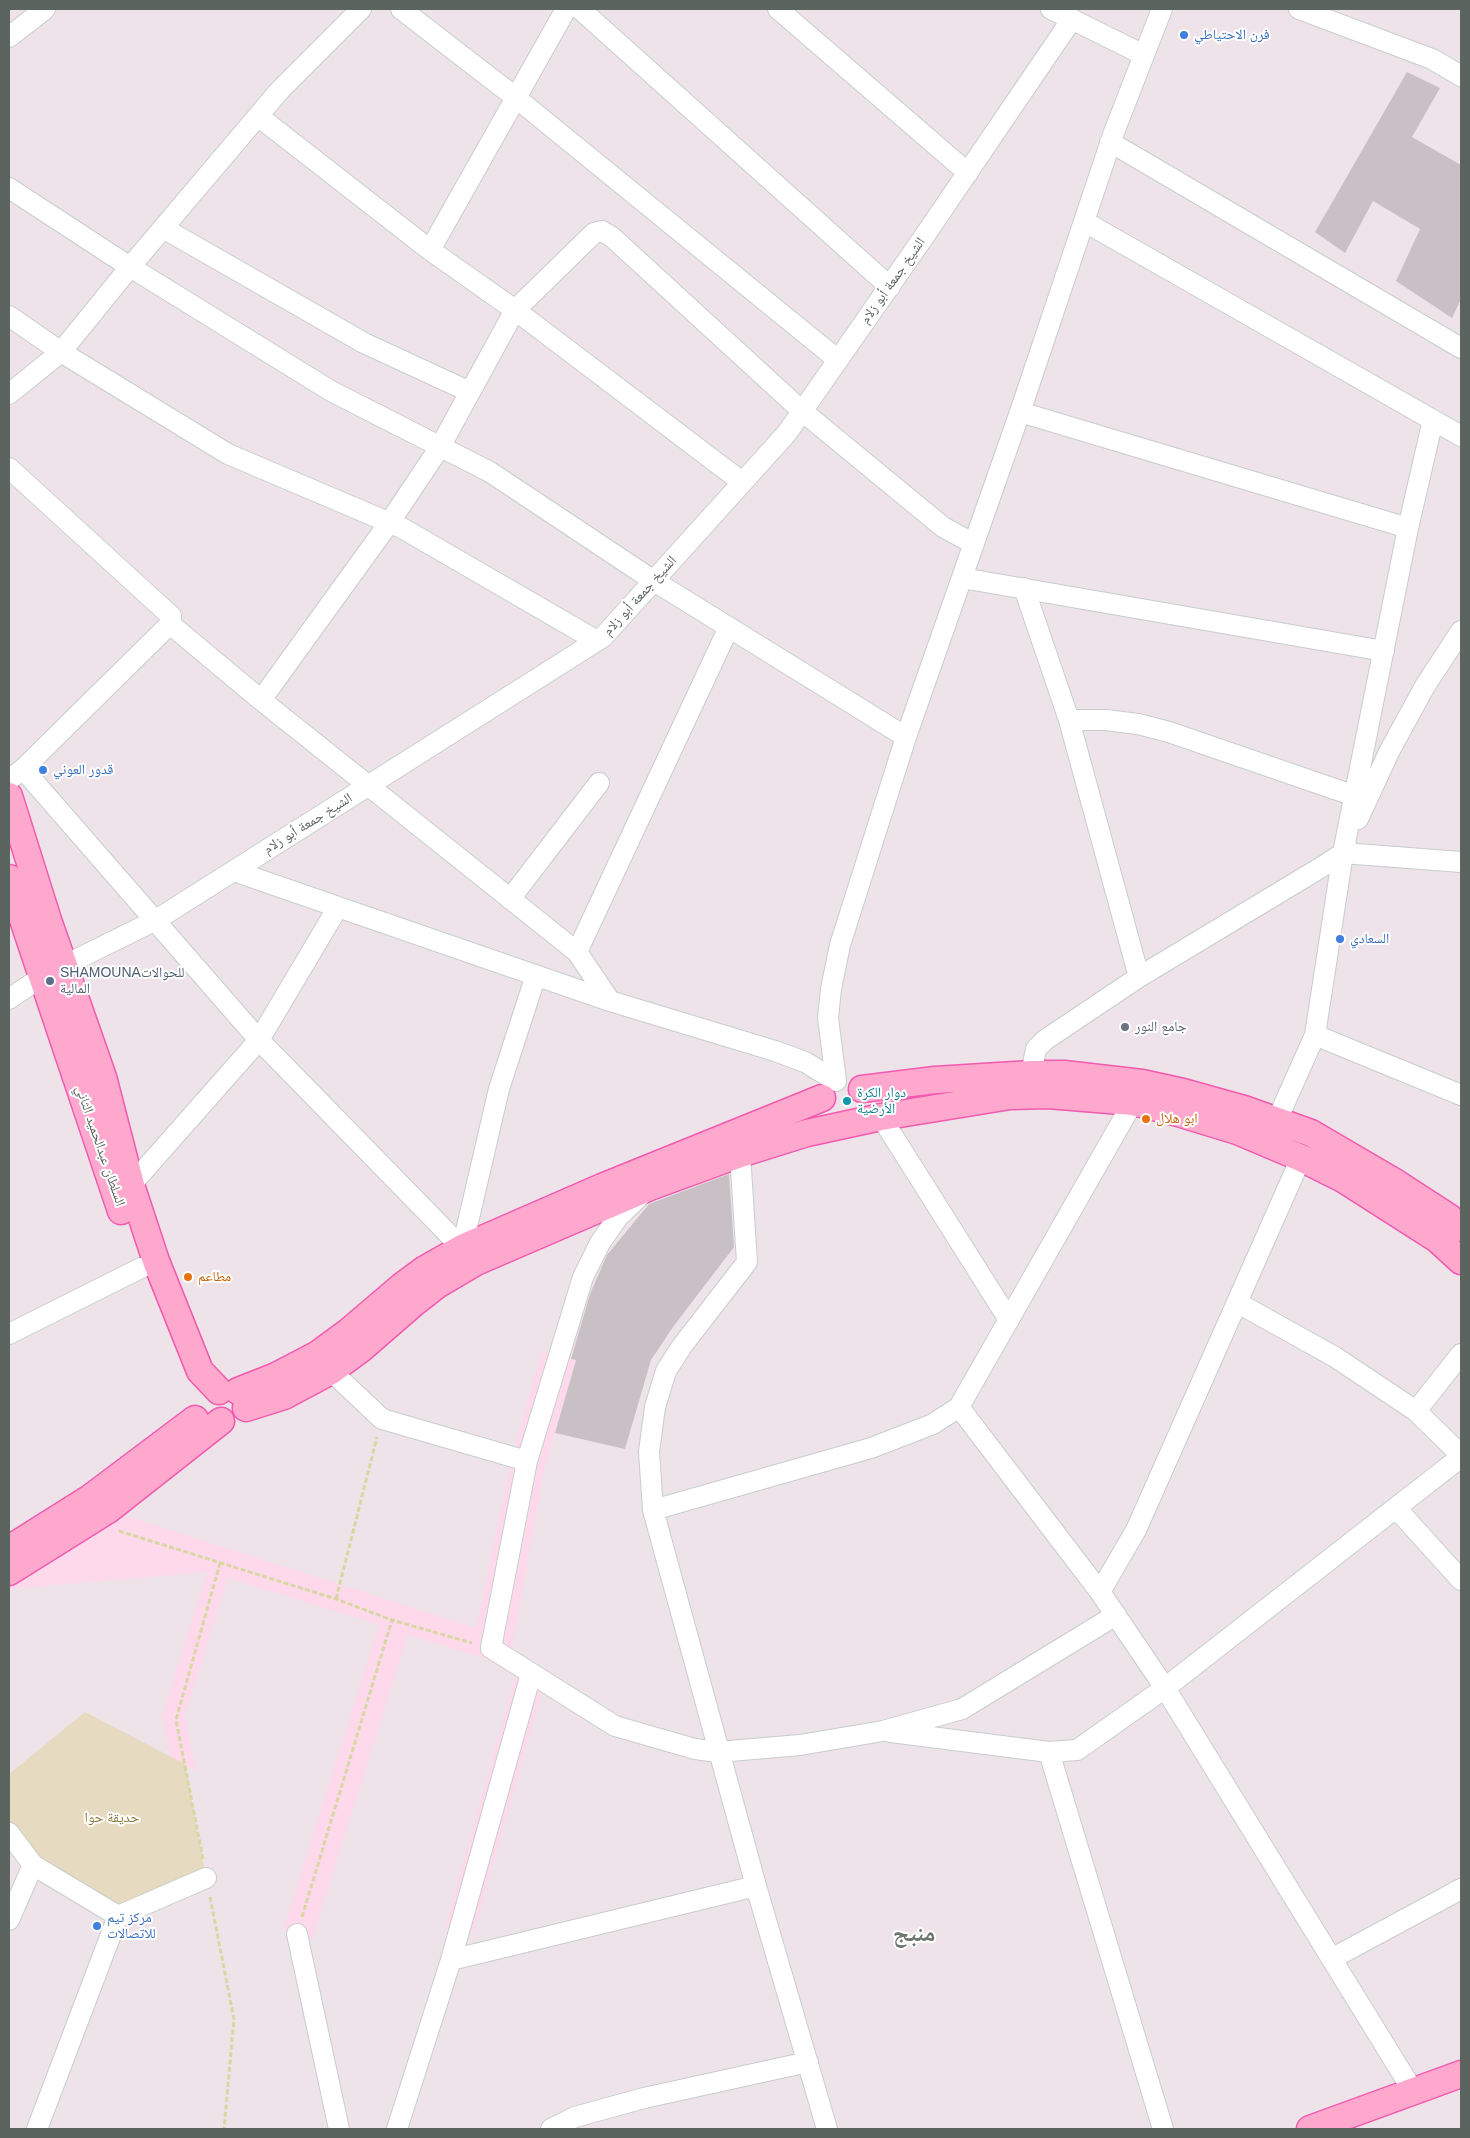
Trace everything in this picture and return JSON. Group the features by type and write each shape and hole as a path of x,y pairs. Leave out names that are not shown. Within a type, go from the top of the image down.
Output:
{"main road":[{"path":"9,796 48,920 54,970 104,1077 131,1185 156,1261 200,1372 225,1404"},
{"name":"السلطان عبدالحميد الثاني","path":"9,878 54,970 141,1268 188,1377 225,1404"},
{"path":"862,1089 935,1080 1031,1074 1064,1074 1142,1084 1192,1094 1311,1133 1355,1158 1450,1218 1461,1228"},
{"path":"9,1572 108,1510 225,1404 284,1396 331,1372 438,1285 469,1255 602,1187 850,1081 862,1089 865,1096 864,1110 855,1121 841,1124 828,1118 824,1112 829,1090"},
{"path":"9,1549 90,1498 225,1404 318,1354 425,1269 469,1255 740,1154 807,1133 881,1116 1010,1096 1048,1095 1133,1102 1178,1113 1237,1131 1301,1158 1380,1202 1437,1239 1461,1261"},
{"path":"1310,2129 1461,2074"}],"street":[{"path":"9,37 45,9"},
{"path":"9,394 61,352 130,267 280,90 361,9"},
{"path":"401,9 515,97 838,360"},
{"path":"430,250 566,9"},
{"path":"580,9 890,287"},
{"path":"778,9 968,172"},
{"path":"1051,9 1144,55"},
{"path":"829,1090 828,1018 831,988 840,944 906,737 1020,412 1085,222 1110,142 1162,9"},
{"path":"1299,9 1432,59 1461,76"},
{"name":"الشيخ جمعة أبو زلام","path":"9,999 54,970 156,920 603,637 787,433 890,287 1072,19"},
{"path":"258,116 430,250 516,310 742,482"},
{"path":"1110,142 1461,348"},
{"path":"9,188 130,267 331,391 490,472 654,580 906,737"},
{"path":"1085,222 1461,436"},
{"path":"163,228 364,343 470,392"},
{"path":"262,700 389,523 440,447 516,310 594,233 602,231 612,237 802,411 943,527 974,544"},
{"path":"9,316 61,352 228,454 402,528 597,641"},
{"path":"1020,412 1408,528"},
{"path":"1276,1120 1315,1035 1343,853 1408,528 1433,420"},
{"path":"9,468 171,616 170,624 16,775 156,920 259,1040 469,1255"},
{"path":"962,578 1384,651"},
{"path":"1024,588 1069,720 1139,977"},
{"path":"170,624 368,786 577,952 610,1001"},
{"path":"577,952 729,627"},
{"path":"1031,1074 1034,1054 1040,1044 1139,977 1343,853 1390,750 1425,686 1461,631"},
{"path":"1069,720 1106,720 1138,724 1169,732 1355,796"},
{"path":"510,899 599,783"},
{"path":"1343,853 1461,862"},
{"path":"234,871 610,1001 805,1062 829,1090"},
{"path":"131,1185 259,1040 338,907"},
{"path":"469,1255 499,1089 536,976"},
{"path":"1315,1035 1461,1095"},
{"path":"653,1510 871,1448 932,1424 959,1407 1133,1102"},
{"path":"881,1116 1009,1320"},
{"path":"740,1154 747,1262 682,1346 666,1372 655,1406 649,1452 653,1510 718,1752 827,2129"},
{"path":"1100,1592 1136,1530 1301,1158"},
{"path":"650,1187 618,1217 600,1243 583,1277 527,1461 491,1648 616,1726 695,1749 718,1752 800,1745 882,1731 962,1709 1116,1615"},
{"path":"9,1334 141,1268"},
{"path":"882,1731 1049,1752 1077,1750 1166,1688 1461,1456 1416,1411 1335,1357 1238,1303"},
{"path":"1416,1411 1461,1354"},
{"path":"331,1372 382,1419 527,1461"},
{"path":"959,1407 1100,1592 1166,1688 1333,1958 1413,2092"},
{"path":"1396,1508 1461,1580"},
{"path":"397,2129 450,1960 531,1674"},
{"path":"1049,1752 1163,2129"},
{"path":"9,1833 33,1866 118,1916"},
{"path":"9,1920 33,1866"},
{"path":"37,2129 118,1916 206,1878"},
{"path":"450,1960 756,1886"},
{"path":"1333,1958 1461,1889"},
{"path":"297,1934 339,2129"},
{"path":"551,2129 576,2117 644,2098 808,2062"}],"path":[{"path":"336,1599 382,1419"},
{"path":"89,1522 336,1599 392,1620 491,1648"},
{"path":"220,1563 176,1720 234,2019 224,2129"},
{"path":"297,1934 392,1620"}],"shaded area":[{"path":"542,1350 576,1360 545,1466 512,1648 548,1671 474,1932 446,1924 515,1677 487,1659 408,1635 312,1939 283,1930 379,1625 228,1578 185,1714 196,1771 171,1757 162,1716 207,1572 9,1589 9,1572 108,1510 476,1628 512,1456"}],"green space":[{"name":"حديقة حوا","path":"85,1712 185,1764 206,1878 118,1916 33,1865 9,1833 9,1774"}],"building":[{"path":"1407,72 1440,88 1412,137 1461,165 1461,299 1452,318 1396,281 1420,229 1373,201 1345,253 1315,232"},
{"path":"729,1174 734,1247 673,1327 651,1360 625,1449 555,1433 576,1360 571,1359 590,1294 607,1255 649,1204"}],"place":[{"name":"فرن الاحتياطي","path":"1184,35"},
{"name":"قدور العوني","path":"43,770"},
{"name":"السعادي","path":"1340,939"},
{"name":"SHAMOUNAللحوالات المالية","path":"50,981"},
{"name":"جامع النور","path":"1125,1027"},
{"name":"دوار الكرة الأرضية","path":"847,1101"},
{"name":"ابو هلال","path":"1146,1119"},
{"name":"مطاعم","path":"188,1277"},
{"name":"مركز تيم للاتصالات","path":"97,1926"}],"district":[{"name":"منبج","path":"914,1934"}]}
